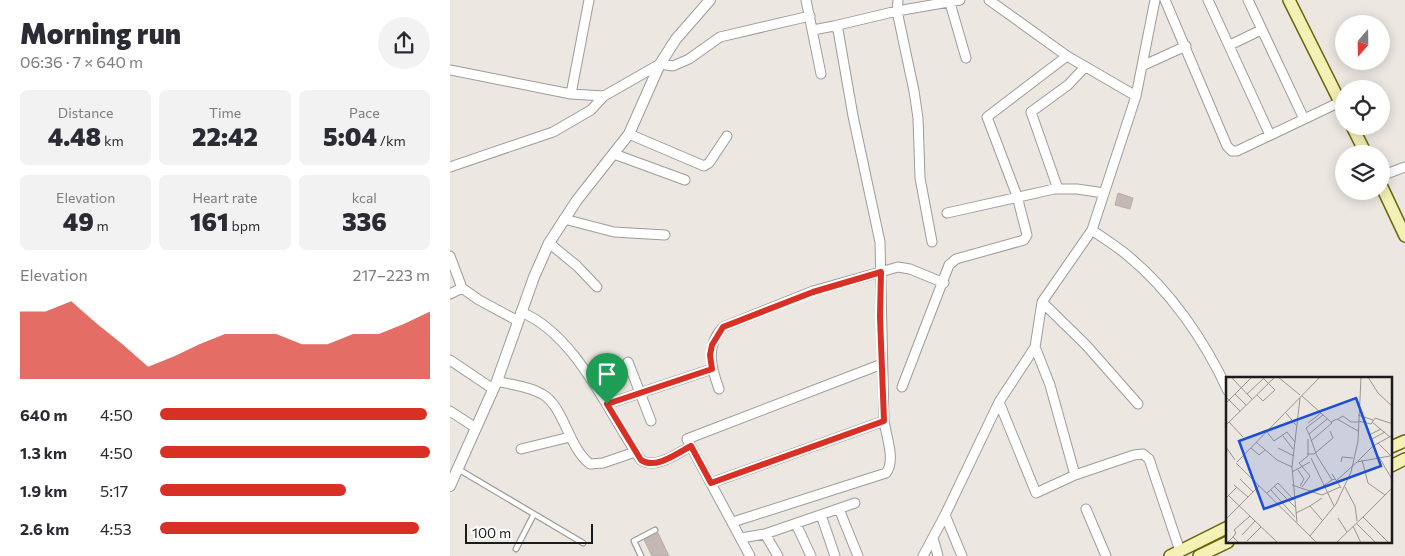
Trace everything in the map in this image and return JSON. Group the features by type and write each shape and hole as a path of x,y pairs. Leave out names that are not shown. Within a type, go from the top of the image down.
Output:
{"main road":[{"path":"1289,0 1335,92"},
{"path":"1388,200 1405,236"},
{"path":"1392,447 1405,441"},
{"path":"1392,466 1405,459"},
{"path":"1175,553 1226,528"},
{"path":"1199,556 1226,543"}],"street":[{"path":"571,94 589,0"},
{"path":"450,486 495,385 549,243 564,219 629,134 660,64 676,39 710,0"},
{"path":"806,0 821,74"},
{"path":"898,0 898,11 918,118 920,178 932,242"},
{"path":"813,30 898,11 960,0"},
{"path":"989,0 1067,56 1136,96"},
{"path":"923,556 945,515 999,402 1035,347 1042,302 1092,230 1136,96 1155,0"},
{"path":"1166,0 1227,146 1232,151 1237,152 1304,119 1335,108"},
{"path":"1208,0 1270,135"},
{"path":"1248,0 1304,119"},
{"path":"950,3 966,58"},
{"path":"450,167 553,132 591,110 604,96 660,64 673,66 689,59 720,37 810,16"},
{"path":"733,522 845,488 886,473 890,469 884,421 880,242 853,116 838,30 834,26"},
{"path":"1230,45 1261,30"},
{"path":"1142,66 1186,46"},
{"path":"902,388 953,260 1024,240 1027,231 1017,196 987,117 1067,56"},
{"path":"1058,189 1031,112 1068,84 1084,67"},
{"path":"450,70 571,94 604,96"},
{"path":"629,134 704,166 709,163 727,136"},
{"path":"614,154 685,180"},
{"path":"1390,173 1405,167"},
{"path":"947,213 1017,196 1058,189 1077,189 1104,194"},
{"path":"564,219 614,232 666,235"},
{"path":"1092,230 1127,255 1161,289 1182,315 1217,369 1226,387"},
{"path":"549,243 577,266 597,287"},
{"path":"450,256 462,288 479,300 520,316 537,320 565,345 607,404 641,460 652,464 691,446"},
{"path":"719,389 712,369 710,355 712,345 723,327 813,292 904,267 944,283"},
{"path":"450,294 462,288"},
{"path":"1042,302 1086,345 1138,404"},
{"path":"1035,347 1050,386 1075,475"},
{"path":"450,360 495,385 532,390 546,396 582,458 590,464 603,463 636,452"},
{"path":"628,362 651,421"},
{"path":"750,556 687,439 882,364"},
{"path":"607,404 712,369"},
{"path":"999,402 1036,493 1075,475 1134,455 1143,454 1149,459 1175,553"},
{"path":"450,411 476,428"},
{"path":"711,483 884,421"},
{"path":"521,450 570,437"},
{"path":"741,538 765,534 855,503"},
{"path":"839,509 858,556"},
{"path":"1086,509 1106,556"},
{"path":"822,515 836,556"},
{"path":"945,515 962,556"},
{"path":"796,524 811,556"},
{"path":"765,534 778,556"},
{"path":"933,538 938,556"}],"lane":[{"path":"458,469 583,543"},
{"path":"516,549 534,514"},
{"path":"641,556 634,541 655,530"}],"building":[{"path":"1118,193 1133,198 1130,209 1115,205"},
{"path":"658,533 669,556 652,556 644,540"}],"route":[{"path":"881,272 880,317 884,421 858,432 711,483 691,446 657,462 648,464 641,460 630,445 607,404 712,369 710,355 712,345 718,332 723,327 813,292 881,272"}]}
